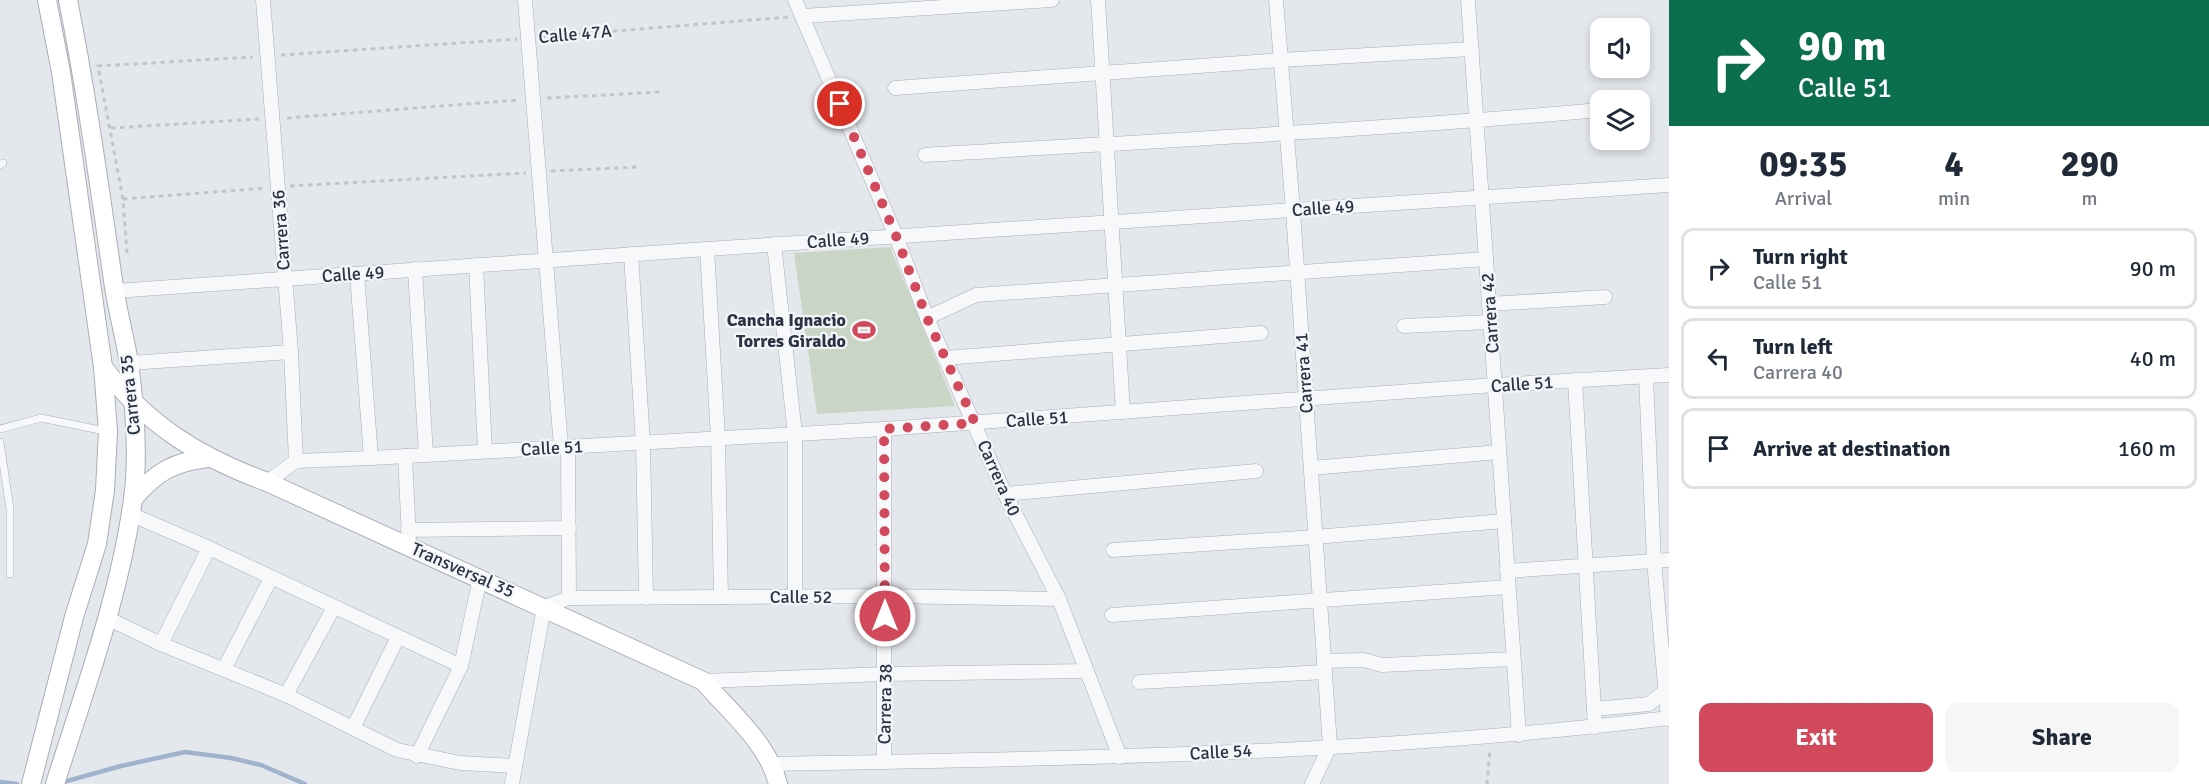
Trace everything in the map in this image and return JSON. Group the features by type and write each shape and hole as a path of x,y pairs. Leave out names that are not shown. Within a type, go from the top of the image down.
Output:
{"main road":[{"name":"Carrera 35","path":"32,780 75,617 97,544 105,490 108,431 103,367 61,72 46,0"},
{"name":"Carrera 35","path":"57,779 107,618 132,506 136,456 129,363 115,291 81,68 68,0"},
{"name":"Transversal 35","path":"103,367 132,402 159,425 208,458 409,538 480,578 704,681 739,720 772,764"},
{"path":"132,506 147,482 165,469 186,460 208,458"},
{"path":"772,764 778,784"}],"street":[{"name":"Carrera 36","path":"263,0 291,352 296,461"},
{"path":"525,0 546,260 565,447 569,528 569,598"},
{"name":"Carrera 40","path":"795,0 896,236 927,318 1005,494 1059,599 1120,757"},
{"path":"803,16 950,3 1052,0"},
{"path":"1098,0 1123,412"},
{"name":"Carrera 41","path":"1276,0 1330,746"},
{"name":"Carrera 42","path":"1468,0 1518,735"},
{"path":"895,88 1281,60 1472,49"},
{"path":"925,155 1287,134 1590,111"},
{"name":"Calle 49","path":"115,291 774,244 1669,185"},
{"path":"774,244 795,434 795,597"},
{"path":"707,249 718,438 721,597"},
{"path":"631,254 643,442 646,598"},
{"path":"927,318 976,295 1486,259"},
{"path":"476,265 485,451"},
{"path":"415,269 426,455"},
{"path":"357,274 371,458"},
{"path":"1489,304 1605,297"},
{"path":"1404,326 1490,322"},
{"path":"945,358 1261,333"},
{"path":"129,363 291,352"},
{"name":"Calle 51","path":"296,461 884,429 1495,385 1669,375"},
{"path":"1646,376 1654,561 1668,719"},
{"path":"1575,380 1595,727"},
{"name":"Carrera 38","path":"884,429 884,762"},
{"path":"1311,468 1499,452"},
{"path":"405,456 409,538 569,528"},
{"path":"267,482 296,461"},
{"path":"1005,494 1256,471"},
{"path":"132,506 208,548 461,666"},
{"path":"1113,550 1316,537 1504,521"},
{"path":"161,644 208,548"},
{"path":"1507,571 1669,560"},
{"path":"224,669 271,578"},
{"path":"417,756 461,666 480,578"},
{"path":"1112,615 1508,587"},
{"name":"Calle 52","path":"544,607 569,598 885,596 1059,599"},
{"path":"286,695 333,607"},
{"path":"513,784 544,607"},
{"path":"107,618 161,644 286,695 397,750 417,756 460,762 515,766"},
{"path":"353,728 398,637"},
{"path":"1139,682 1324,666 1364,660 1382,665 1513,659"},
{"path":"704,681 885,674 1087,671"},
{"path":"1594,709 1649,704 1666,692"},
{"name":"Calle 54","path":"772,764 1120,757 1518,735 1668,719"},
{"path":"1312,784 1330,746"}],"lane":[{"path":"0,429 40,418 108,431"},
{"path":"0,442 10,509 10,574"}],"path":[{"name":"Calle 47A","path":"111,128 98,66 528,38 803,16"},
{"path":"127,256 123,199 111,128 661,92"},
{"path":"123,199 278,187 639,167"},
{"path":"1487,784 1491,736"}],"green space":[{"name":"Cancha Ignacio Torres Giraldo","path":"890,247 955,406 817,414 794,253"}],"waterway":[{"path":"60,783 121,766 185,752 231,758 261,765 305,784"},
{"path":"0,782 17,784"}],"place":[{"name":"Cancha Ignacio Torres Giraldo","path":"864,330"}],"route":[{"path":"840,104 896,236 927,318 975,423 884,429 885,616"}]}
